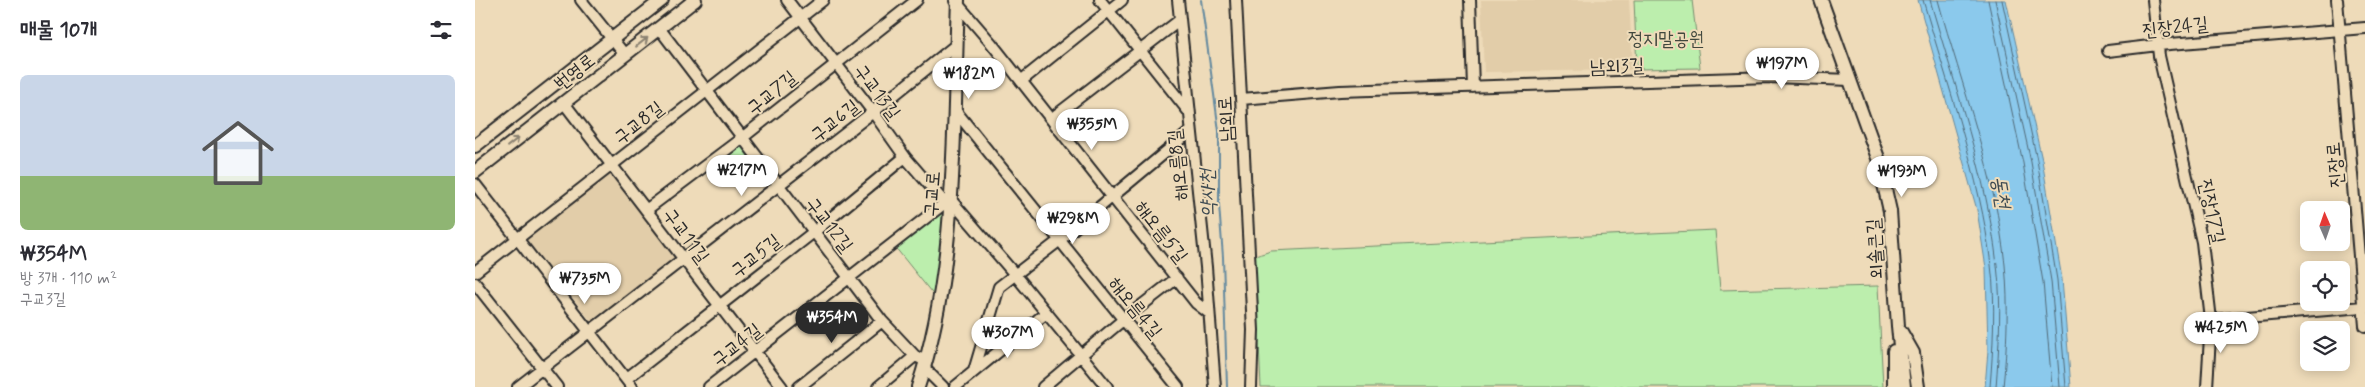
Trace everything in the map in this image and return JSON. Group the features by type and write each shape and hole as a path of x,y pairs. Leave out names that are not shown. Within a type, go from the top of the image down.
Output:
{"main road":[{"name":"번영로","path":"475,146 663,0"},
{"name":"번영로","path":"475,172 695,0"},
{"name":"외솔큰길","path":"1821,0 1878,158 1891,210 1898,326"},
{"name":"구교로","path":"917,387 942,281 955,109 957,2"},
{"path":"1896,387 1893,356 1898,326"},
{"path":"1898,326 1913,353 1918,387"}],"street":[{"path":"581,0 625,55"},
{"name":"구교13길","path":"787,0 905,157 1016,275 1107,387"},
{"name":"구교8길","path":"475,272 823,0"},
{"name":"구교7길","path":"645,210 741,138 917,0"},
{"path":"1100,0 1189,113"},
{"path":"1021,81 1122,0"},
{"name":"해오름8길","path":"1178,0 1215,387"},
{"name":"남외로","path":"1236,0 1253,330 1251,387"},
{"path":"1470,0 1473,87"},
{"name":"진장17길","path":"2153,0 2157,45 2202,242 2211,320 2207,387"},
{"name":"진장로","path":"2337,0 2365,326"},
{"name":"해오름5길","path":"957,2 1196,303 1209,313"},
{"path":"1051,120 1180,20"},
{"name":"구교12길","path":"659,28 882,321 922,362 943,387"},
{"name":"진장24길","path":"2108,51 2157,45 2365,28"},
{"name":"구교6길","path":"517,387 873,112 957,44"},
{"name":"남외3길","path":"1241,99 1340,91 1770,77 1850,80"},
{"name":"구교11길","path":"564,103 753,352 782,387"},
{"name":"해오름4길","path":"955,109 1178,387"},
{"path":"974,371 999,287 1060,240 1191,131"},
{"name":"구교5길","path":"629,383 719,306 905,157"},
{"path":"475,184 629,383"},
{"name":"구교4길","path":"709,387 947,200"},
{"path":"1043,387 1124,319 1177,278"},
{"path":"475,283 557,387"},
{"path":"2211,320 2363,307"},
{"path":"955,387 1047,312"},
{"path":"799,387 882,321"},
{"path":"878,387 922,362"}],"shaded area":[{"path":"1481,0 1629,0 1633,70 1484,72"},
{"path":"612,172 677,256 592,322 527,240"}],"green space":[{"name":"정지말공원","path":"1634,0 1692,0 1700,68 1637,69"},
{"path":"742,144 756,161 736,177 722,158"},
{"path":"945,204 935,297 895,247"},
{"path":"1715,230 1720,290 1878,286 1883,387 1261,387 1255,256 1271,251"}],"water":[{"name":"동천","path":"1918,0 2006,0 2042,160 2062,279 2071,387 1985,387 1988,350 1986,268 1977,210"}],"waterway":[{"name":"약사천","path":"1201,0 1219,131 1219,205 1223,257 1227,387"}]}
